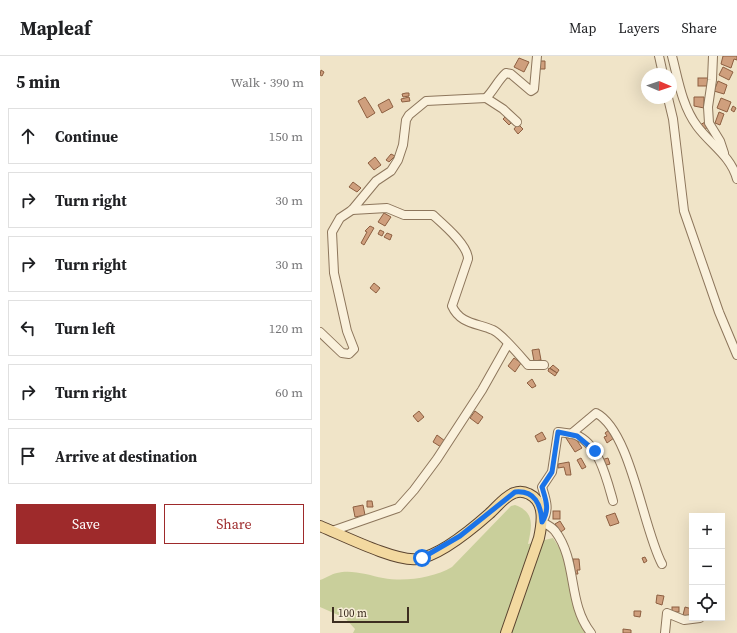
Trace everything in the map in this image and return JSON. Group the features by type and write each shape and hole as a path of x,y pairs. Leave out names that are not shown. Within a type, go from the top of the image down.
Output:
{"main road":[{"path":"320,526 393,556 416,559 431,554 460,536 515,492 527,493 535,498 541,509 542,522 535,554 506,633"},
{"path":"320,530 393,560 416,564 432,559 453,548 510,501 517,497 525,497 537,508 537,529 528,560 501,633"}],"street":[{"path":"486,98 494,89 500,77 506,73 515,76 531,91 534,89 537,56"},
{"path":"659,56 662,68"},
{"path":"672,56 683,97 696,126 725,155"},
{"path":"713,56 712,80 708,107 709,123 720,141 737,180"},
{"path":"320,332 342,353 349,354 354,349 347,331 334,274 332,232 340,218 352,210 376,181 391,171 398,160 403,145 406,120 409,115 426,101 486,98 503,109 517,122"},
{"path":"669,104 673,119 684,211 719,312 737,355"},
{"path":"352,210 387,208 404,215 433,215 449,229 468,254 468,259 452,306 455,313 461,319 495,330 528,365 544,365"},
{"path":"332,531 398,508 414,490 437,459 482,390 508,344"},
{"path":"571,434 596,413 605,418 624,454 650,528 654,550 662,564"},
{"path":"591,633 581,617 575,599 570,561 554,530 542,522 546,516 547,500 542,487 552,472 558,432 571,434 584,440 595,451 608,483 613,501"},
{"path":"665,633 667,613 684,620 689,619"}],"green space":[{"path":"515,505 521,508 529,516 531,526 528,544 553,538 568,562 590,633 353,633 355,629 345,618 320,607 320,580 335,574 342,572 354,572 400,580 436,574 452,567 511,506"}],"building":[{"path":"723,56 737,56 737,60 734,59 731,68 721,64"},
{"path":"519,58 529,62 524,72 514,67"},
{"path":"540,61 545,61 545,69 539,69"},
{"path":"723,67 733,72 729,80 719,75"},
{"path":"321,70 324,72 322,76 320,75"},
{"path":"698,78 709,78 709,86 698,86"},
{"path":"718,81 727,85 724,94 714,91"},
{"path":"409,93 409,96 403,97 402,94"},
{"path":"365,97 375,113 367,118 358,101"},
{"path":"409,97 410,101 402,102 401,99"},
{"path":"694,97 704,97 704,108 694,106"},
{"path":"721,98 731,102 727,112 717,108"},
{"path":"389,99 393,107 382,113 378,105"},
{"path":"733,106 736,108 734,112 731,110"},
{"path":"719,112 724,114 720,125 715,123"},
{"path":"506,116 512,122 509,125 503,119"},
{"path":"705,122 708,127 704,130 700,125"},
{"path":"518,124 523,129 518,134 514,129"},
{"path":"391,154 395,156 389,162 386,160"},
{"path":"375,157 381,165 374,170 368,163"},
{"path":"353,182 361,188 357,192 349,187"},
{"path":"384,213 391,217 385,226 378,222"},
{"path":"370,226 374,228 364,245 361,243 367,232 365,231"},
{"path":"380,230 384,232 382,236 378,234"},
{"path":"387,233 392,235 390,240 384,237"},
{"path":"374,283 380,288 376,293 370,288"},
{"path":"539,349 541,360 534,361 532,350"},
{"path":"514,358 521,363 515,372 508,366"},
{"path":"553,365 559,370 557,373 550,368"},
{"path":"549,368 557,373 555,376 548,371"},
{"path":"532,379 536,386 532,388 527,383"},
{"path":"419,411 424,417 418,422 413,416"},
{"path":"475,411 483,417 478,424 470,418"},
{"path":"609,430 614,438 607,443 604,437 607,436 605,433"},
{"path":"542,432 546,439 538,442 535,436"},
{"path":"437,435 445,441 441,447 433,442"},
{"path":"570,436 571,438 574,436 582,448 575,452 566,438"},
{"path":"581,458 586,467 582,469 577,460"},
{"path":"608,458 610,464 603,466 601,460"},
{"path":"569,462 571,475 566,475 564,467 558,468 558,464"},
{"path":"367,501 372,501 373,507 367,507"},
{"path":"363,505 365,515 355,517 353,507"},
{"path":"553,511 560,511 560,519 553,519"},
{"path":"615,513 619,523 610,526 606,516"},
{"path":"560,521 565,529 558,534 555,530 558,528 555,524"},
{"path":"645,557 647,561 644,563 642,558"},
{"path":"573,559 579,559 580,570 577,570 578,574 575,574"},
{"path":"657,595 664,596 662,605 656,603"},
{"path":"672,607 679,607 679,612 672,612"},
{"path":"685,607 689,608 689,617 683,615"},
{"path":"634,611 641,611 640,617 634,616"},
{"path":"623,629 631,630 631,633 623,633"}],"route":[{"path":"422,558 444,547 460,536 486,517 515,492 527,493 535,498 541,509 542,522 546,516 547,507 547,500 542,487 552,472 558,432 577,436 584,440 595,451"}]}
